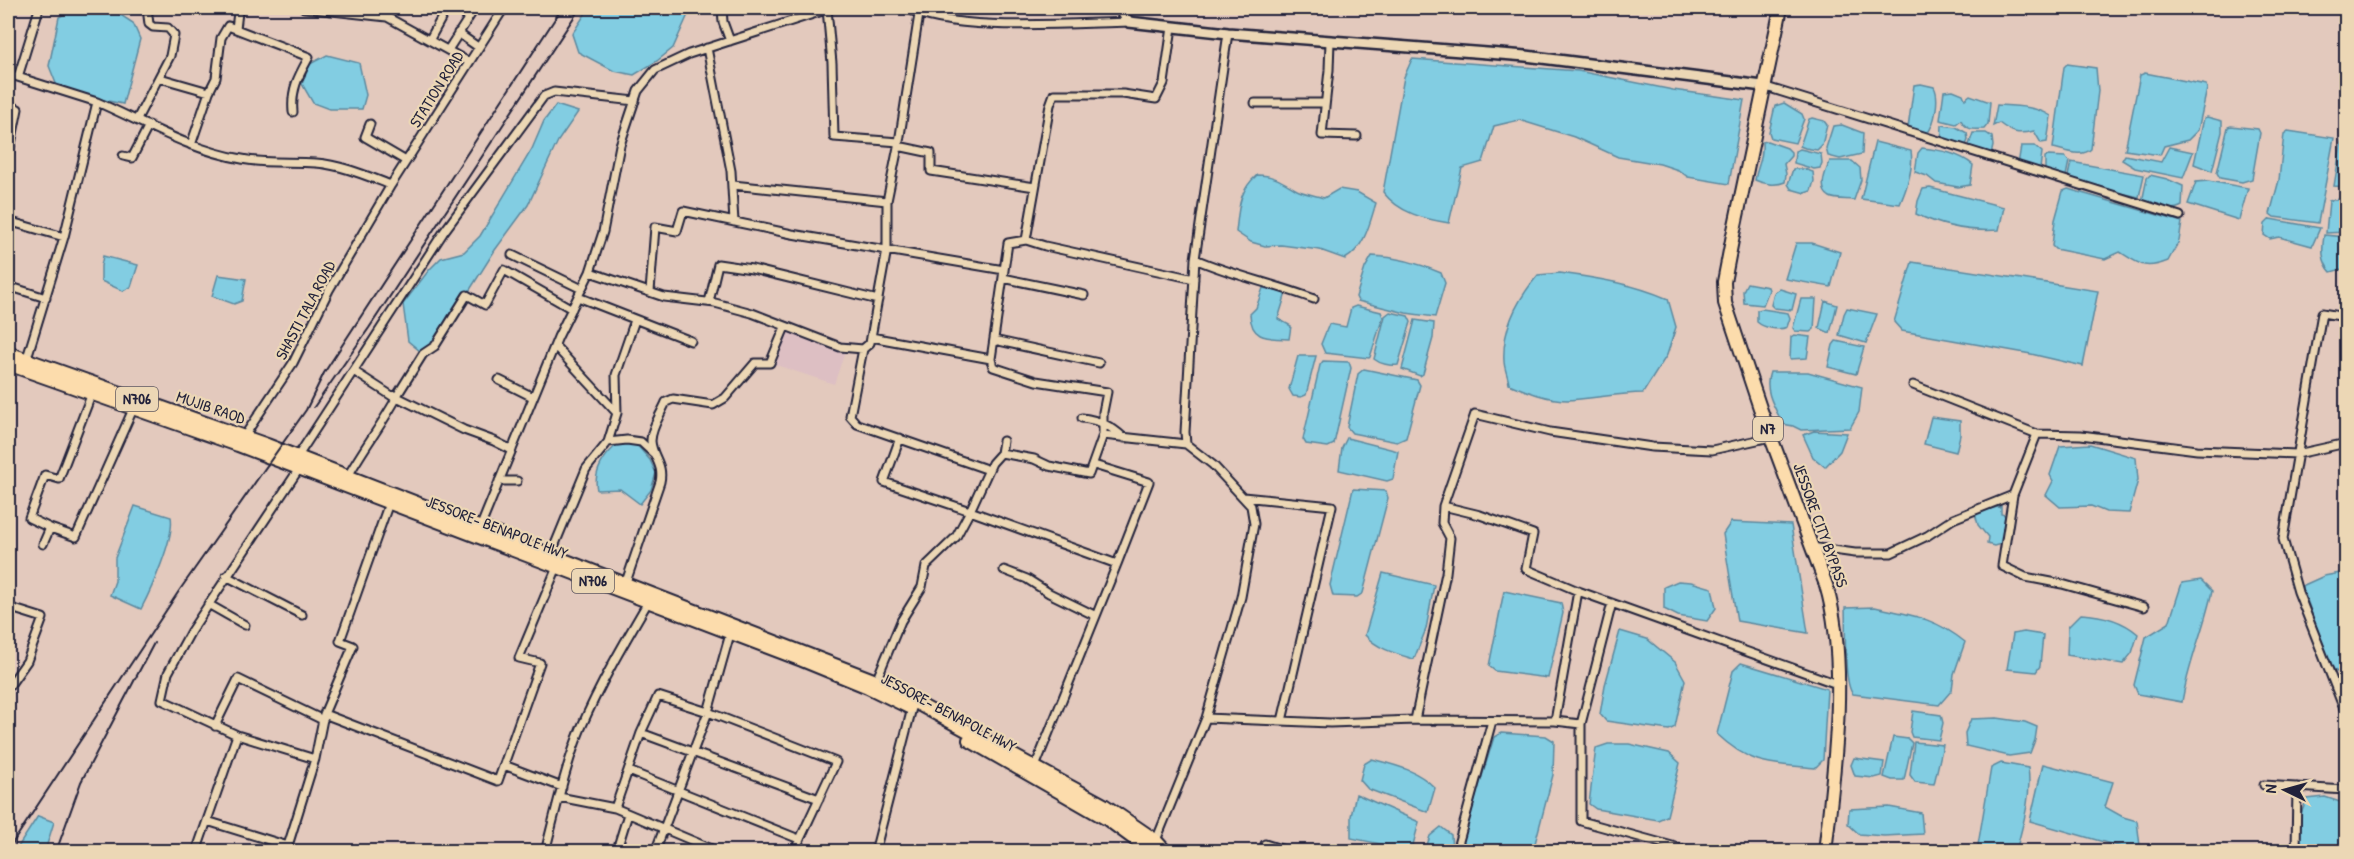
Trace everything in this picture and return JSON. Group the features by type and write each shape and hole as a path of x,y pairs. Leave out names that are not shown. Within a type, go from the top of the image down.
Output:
{"highway":[{"name":"JESSORE CITY BYPASS","path":"1781,8 1732,236 1724,282 1725,303 1733,331 1826,585 1833,612 1837,684 1834,759 1825,852"},
{"name":"MUJIB RAOD","path":"8,353 24,364 135,404 241,441 267,445"},
{"name":"N706","path":"8,364 24,364 92,393 135,404"},
{"name":"JESSORE- BENAPOLE HWY","path":"241,441 479,532 551,554 626,582 876,681 1104,805 1154,848"},
{"name":"JESSORE- BENAPOLE HWY","path":"267,445 299,463"},
{"name":"JESSORE- BENAPOLE HWY","path":"479,532 557,567 857,683 912,708 1154,848 1166,852"}],"street":[{"path":"137,119 170,56 174,35 168,28 153,27 148,24 147,8"},
{"path":"232,8 238,12 236,29"},
{"path":"304,8 387,16 469,62"},
{"path":"430,39 447,8"},
{"path":"448,50 475,8"},
{"name":"STATION ROAD","path":"391,185 504,8"},
{"path":"722,8 723,22 730,41"},
{"path":"479,532 533,397 590,272 603,232 620,145 638,91 655,70 707,48 829,8 834,137 899,144 931,153 931,171 1035,187"},
{"path":"907,8 949,21 1009,24 1129,22 1228,33 1515,55 1763,86 2180,216"},
{"path":"1119,8 1129,22"},
{"path":"920,11 899,144 887,201 887,249 870,343 863,349 850,416 857,424 988,470"},
{"path":"18,77 38,12"},
{"path":"191,145 216,78 221,38 228,26 309,57 291,96 293,112"},
{"path":"1026,240 1050,105 1054,94 1123,94 1156,99 1164,83 1172,27"},
{"path":"458,33 478,47"},
{"path":"1186,444 1195,259 1228,33"},
{"path":"1330,41 1322,135 1357,136"},
{"path":"707,48 733,185 734,222"},
{"path":"8,74 97,102 191,145 243,159 317,163 343,167 391,185"},
{"path":"160,78 209,92"},
{"path":"315,759 237,735 162,700 168,673 208,604 443,233 544,96 554,92 635,101"},
{"path":"24,364 64,237 97,102"},
{"path":"1256,103 1325,103"},
{"path":"8,104 18,109 8,159"},
{"path":"370,124 365,137 406,161"},
{"path":"123,156 132,158 149,125"},
{"name":"SHASTI TALA ROAD","path":"241,441 293,363 330,290 391,185"},
{"path":"733,185 887,201"},
{"path":"650,292 655,227 677,231 682,211 792,234 887,249 1003,274 1084,295"},
{"path":"8,220 64,237"},
{"path":"876,681 901,621 922,587 926,567 956,537 997,455 1001,453 1034,459 1049,466 1089,474 1094,465 1103,435 1103,412 1107,392 1036,381 993,367 991,359 993,340 1008,243 1026,240 1194,279"},
{"path":"512,255 582,288"},
{"path":"1195,259 1227,272 1286,288 1314,299"},
{"path":"709,302 718,264 752,269 878,300"},
{"path":"355,372 392,396 398,394 423,354 435,346 467,295 485,305 504,270 572,309"},
{"path":"590,272 664,297 709,302 752,313 840,347 863,349"},
{"path":"8,286 46,298"},
{"path":"578,297 691,341"},
{"path":"2346,317 2322,313 2283,539 2298,592 2346,714"},
{"path":"551,554 586,469 608,442 617,413 616,375 635,320"},
{"path":"626,582 660,482 662,471 651,443 653,430 666,402 672,399 713,405 725,398 754,363 770,363 785,327"},
{"path":"871,337 991,359"},
{"path":"993,340 1099,363"},
{"path":"555,346 617,413"},
{"path":"499,380 533,397"},
{"path":"1913,385 2037,434 2081,435 2197,450 2298,454 2342,444 2346,438"},
{"path":"92,393 59,480 45,475 29,518 76,537 135,404"},
{"path":"345,481 397,397 464,430 512,450"},
{"path":"1414,720 1446,573 1450,538 1442,523 1443,506 1475,414 1550,432 1652,447 1712,450 1771,437"},
{"path":"1082,418 1094,419 1113,428 1124,438"},
{"path":"2037,434 2013,495 2002,566 2025,577 2062,584 2144,607"},
{"path":"1103,435 1186,444 1214,465 1251,506 1254,524 1241,597 1206,718 1154,848"},
{"path":"900,438 884,482 1118,564"},
{"path":"608,442 627,440 641,442 656,455"},
{"path":"1001,453 1003,441"},
{"path":"1035,767 1149,482 1094,465"},
{"path":"499,481 517,481"},
{"path":"1811,547 1855,553 1892,553 1927,536 1953,519 2013,495"},
{"path":"1243,497 1332,506 1282,721"},
{"path":"207,821 287,849 315,759 323,717 353,646 340,641 390,499"},
{"path":"1443,506 1480,515 1533,534 1526,569 1578,591 1837,684"},
{"path":"43,544 50,528"},
{"path":"215,726 238,679 323,717 498,781 540,663 519,657 557,567"},
{"path":"1004,570 1027,579 1049,593 1096,616"},
{"path":"226,576 302,615"},
{"path":"1555,721 1578,591"},
{"path":"545,852 559,797 581,729 607,674 648,602"},
{"path":"1612,603 1581,724 1581,821 1694,852"},
{"path":"208,604 245,625"},
{"path":"8,607 43,618 27,661 8,688"},
{"path":"655,852 708,712 730,634"},
{"path":"615,808 641,733 658,696 708,712 836,762 794,852"},
{"path":"875,852 912,708"},
{"path":"1206,718 1330,723 1414,720 1555,721 1581,724"},
{"path":"1456,852 1492,721"},
{"path":"641,733 819,800"},
{"path":"196,852 237,735"},
{"path":"504,765 562,788"},
{"path":"629,771 799,839"},
{"path":"2264,785 2346,790"},
{"path":"2296,852 2297,787"},
{"path":"559,797 615,808 719,852"},
{"path":"622,852 619,843 628,814"},
{"path":"1264,852 1265,844 1291,852"}],"shaded area":[{"path":"784,331 845,352 834,384 773,364"}],"water":[{"path":"110,8 133,23 140,39 123,104 89,97 57,86 49,66 59,17 73,9"},
{"path":"589,8 691,8 673,48 634,75 614,71 578,52 572,34"},
{"path":"327,55 359,63 366,95 362,109 329,109 313,103 302,84 310,64"},
{"path":"1412,59 1578,71 1673,90 1744,100 1729,184 1688,177 1678,170 1660,164 1618,157 1574,137 1519,120 1494,126 1483,162 1462,168 1449,223 1413,214 1397,205 1383,192 1404,77"},
{"path":"2067,64 2096,68 2098,91 2091,149 2083,153 2053,148 2064,67"},
{"path":"2145,73 2206,85 2207,89 2198,130 2188,140 2164,146 2160,155 2125,150 2140,75"},
{"path":"1914,85 1934,87 1937,98 1934,118 1927,134 1908,128"},
{"path":"1953,90 1963,94 1965,99 1970,95 1990,102 1988,124 1984,129 1970,129 1961,120 1956,124 1940,120 1944,91"},
{"path":"1784,103 1802,114 1804,119 1795,143 1771,138 1769,132 1775,106"},
{"path":"556,105 578,112 558,141 528,205 495,250 466,296 448,316 438,339 420,351 408,341 403,304 441,258 464,252 480,236 532,149 544,121"},
{"path":"1997,105 2032,108 2051,116 2047,142 2041,143 2034,131 2015,132 1999,123 1993,126"},
{"path":"2204,118 2222,121 2222,132 2212,171 2194,164"},
{"path":"1809,119 1824,121 1827,125 1822,145 1817,150 1800,146"},
{"path":"1842,125 1863,133 1862,154 1840,159 1828,156 1826,148 1833,126"},
{"path":"1942,125 1956,127 1967,133 1968,140 1965,148 1941,145"},
{"path":"2228,127 2258,129 2260,133 2252,179 2242,182 2220,178 2217,173"},
{"path":"2288,131 2334,138 2318,223 2274,217 2270,214 2279,180 2284,134"},
{"path":"1973,133 1986,133 1992,137 1991,155 1968,148"},
{"path":"2342,138 2346,138 2346,187 2334,186"},
{"path":"1767,141 1787,148 1791,152 1791,156 1784,164 1785,182 1770,184 1755,180 1761,158 1762,142"},
{"path":"1875,142 1911,151 1911,171 1900,204 1861,199"},
{"path":"2021,146 2035,146 2042,152 2040,169 2018,165"},
{"path":"2169,147 2193,152 2183,178 2135,168 2122,160 2125,155 2161,162"},
{"path":"1922,148 1942,151 1968,161 1973,165 1970,185 1958,187 1936,183 1927,176 1915,172 1918,153"},
{"path":"1800,149 1821,154 1820,168 1814,169 1794,163 1795,151"},
{"path":"2045,157 2065,157 2069,161 2066,176 2061,178 2045,173"},
{"path":"1830,161 1852,161 1860,168 1861,180 1854,200 1835,199 1826,194 1823,185"},
{"path":"2071,162 2144,175 2139,197 2067,181"},
{"path":"1793,169 1813,172 1814,181 1811,191 1805,193 1791,189 1788,184"},
{"path":"1257,175 1273,178 1300,191 1324,198 1339,189 1357,192 1376,203 1362,241 1345,259 1320,250 1281,245 1265,246 1251,242 1236,232 1243,194"},
{"path":"2150,175 2183,186 2182,206 2173,209 2162,208 2142,202 2147,178"},
{"path":"2208,181 2248,188 2239,220 2188,204 2196,182"},
{"path":"1930,188 2004,207 1999,230 1956,228 1916,214 1923,189"},
{"path":"2068,189 2182,222 2179,241 2168,261 2148,266 2120,252 2105,259 2055,249 2052,246 2055,220 2063,191"},
{"path":"2346,198 2346,232 2326,233 2329,201"},
{"path":"2270,219 2320,228 2312,246 2279,237 2270,239 2264,235 2265,224"},
{"path":"2324,235 2346,237 2346,268 2331,272 2325,264"},
{"path":"1796,243 1812,243 1840,252 1831,287 1785,279"},
{"path":"103,256 138,265 131,287 123,291 101,281"},
{"path":"1372,256 1407,261 1441,273 1445,283 1435,317 1406,313 1358,301 1356,297 1365,268"},
{"path":"1912,262 2098,291 2083,366 2031,354 1902,331 1894,322"},
{"path":"1560,273 1601,279 1668,299 1676,327 1667,355 1643,393 1561,400 1538,395 1509,384 1504,364 1504,349 1509,326 1518,304 1538,275"},
{"path":"218,275 246,279 242,301 234,304 212,296"},
{"path":"1747,283 1768,287 1763,305 1744,303 1743,291"},
{"path":"1263,288 1286,293 1278,319 1291,326 1289,339 1268,338 1254,329 1250,314 1256,308"},
{"path":"1780,289 1796,294 1792,310 1774,308 1771,305 1774,293"},
{"path":"1801,299 1816,299 1814,329 1810,332 1795,331 1793,328"},
{"path":"1825,301 1837,305 1830,333 1819,328"},
{"path":"1356,306 1381,312 1383,317 1370,357 1325,353 1321,344 1329,324 1346,327 1351,308"},
{"path":"1847,308 1877,314 1866,343 1839,335"},
{"path":"1757,310 1788,313 1790,318 1787,327 1772,328 1757,322"},
{"path":"1390,312 1408,316 1411,322 1398,365 1385,364 1374,359 1385,316"},
{"path":"1415,320 1434,323 1433,338 1423,374 1420,376 1402,369"},
{"path":"1794,335 1810,337 1807,358 1790,359 1791,337"},
{"path":"1836,341 1864,347 1856,374 1828,367"},
{"path":"1298,356 1316,356 1306,395 1301,397 1293,396 1289,389"},
{"path":"1323,361 1349,362 1351,368 1334,444 1328,447 1306,444 1303,439 1320,365"},
{"path":"1364,369 1417,380 1420,385 1406,438 1397,442 1352,433 1347,427 1358,374"},
{"path":"1770,372 1808,372 1862,387 1859,412 1850,428 1801,430 1783,424 1769,393"},
{"path":"1931,417 1960,421 1956,452 1924,444"},
{"path":"1814,431 1847,433 1840,451 1825,467 1813,457 1803,435"},
{"path":"1347,438 1398,451 1393,479 1387,481 1339,470 1342,448"},
{"path":"618,444 636,444 650,460 656,473 651,490 640,504 620,489 597,490 598,470 608,453"},
{"path":"2090,444 2136,458 2138,480 2129,513 2106,512 2091,506 2060,507 2046,495 2053,481 2050,475 2060,446"},
{"path":"1353,489 1386,491 1388,498 1363,593 1357,597 1333,596 1330,585"},
{"path":"135,506 171,517 166,550 141,609 110,595 115,581 115,558"},
{"path":"2001,506 2001,514 2005,515 2001,544 1994,546 1987,544 1988,537 1978,525 1975,513"},
{"path":"1731,522 1791,525 1808,633 1737,621 1723,534"},
{"path":"2346,572 2346,672 2341,673 2335,671 2330,664 2302,586 2324,576"},
{"path":"1383,573 1434,585 1426,629 1414,659 1381,647 1365,635"},
{"path":"2201,580 2212,591 2182,702 2138,694 2134,685 2146,637 2169,623 2182,583"},
{"path":"1678,581 1712,588 1716,608 1707,621 1678,616 1664,609 1664,587"},
{"path":"1504,591 1561,603 1563,613 1548,678 1495,671 1489,666"},
{"path":"1875,607 1933,622 1965,642 1954,674 1952,690 1939,705 1853,694 1846,667 1845,608"},
{"path":"2081,614 2111,619 2138,634 2132,653 2123,664 2067,655 2068,627"},
{"path":"1620,631 1647,639 1675,662 1685,680 1675,727 1669,730 1606,721 1600,714 1605,685"},
{"path":"2024,632 2043,635 2040,666 2036,672 2007,669 2013,634"},
{"path":"1741,663 1827,689 1823,760 1815,768 1762,762 1740,752 1717,734 1733,671"},
{"path":"1913,711 1941,715 1943,723 1939,740 1912,737 1910,732"},
{"path":"1997,718 2025,722 2037,727 2030,753 2009,756 1966,746 1965,733 1971,719"},
{"path":"1501,733 1546,736 1554,741 1553,775 1533,851 1459,852 1494,737"},
{"path":"1893,737 1908,739 1912,743 1904,780 1884,777"},
{"path":"1914,742 1943,745 1934,784 1915,782 1910,775"},
{"path":"1608,744 1629,744 1669,753 1680,763 1667,816 1658,820 1596,809 1589,804 1596,748"},
{"path":"1854,758 1884,762 1882,776 1874,778 1855,776 1851,765"},
{"path":"1372,759 1414,772 1435,788 1428,812 1368,789 1360,780 1364,764"},
{"path":"2001,763 2028,768 2028,799 2016,851 1977,851 1991,768"},
{"path":"2043,764 2113,782 2105,807 2123,817 2137,821 2140,846 2121,847 2030,821"},
{"path":"1356,794 1419,822 1413,845 1409,850 1351,838 1351,816"},
{"path":"2325,797 2346,804 2346,846 2328,845 2300,852 2300,816 2307,799"},
{"path":"1889,807 1921,813 1923,834 1884,836 1859,834 1848,824 1849,809"},
{"path":"38,816 54,822 45,851 21,851 18,847"},
{"path":"1441,827 1451,835 1452,851 1425,851 1430,836"}],"railway":[{"path":"8,850 179,591 306,410 324,373 562,8"},
{"path":"314,407 369,328 580,8"},
{"path":"56,852 81,782 154,643"}]}
